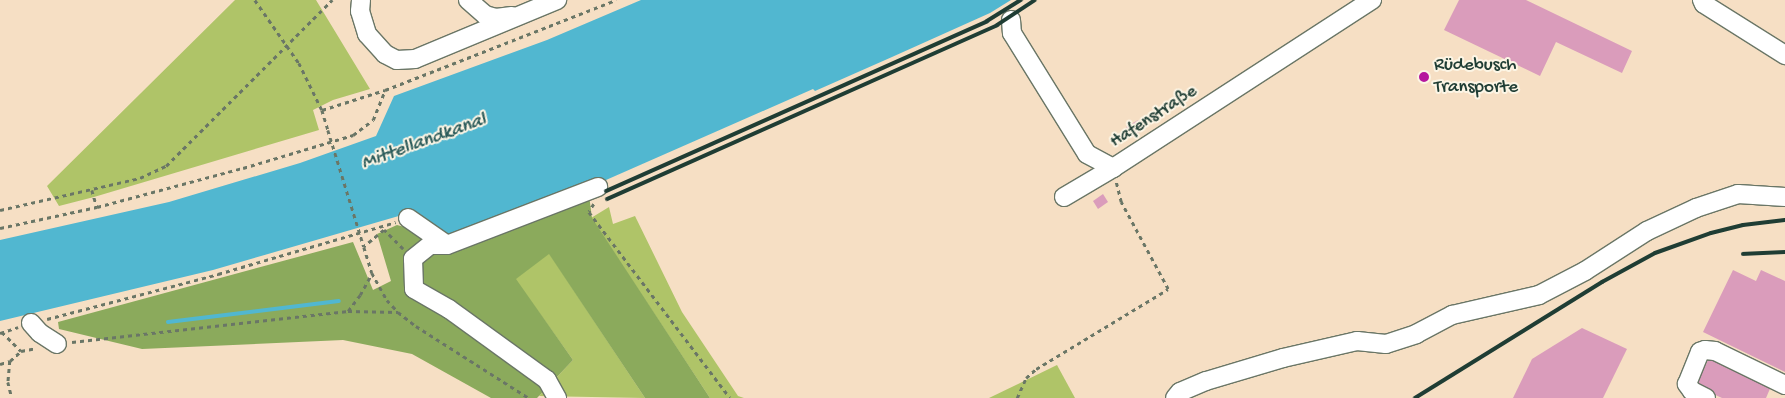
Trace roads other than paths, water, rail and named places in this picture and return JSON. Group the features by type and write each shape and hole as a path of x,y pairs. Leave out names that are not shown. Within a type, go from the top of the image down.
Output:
{"street":[{"path":"361,0 360,11 367,34 385,54 397,60 415,59 557,0 542,6 528,12 496,18 485,15 468,0"},
{"name":"Hafenstraße","path":"1011,20 1012,33 1087,154 1113,168 1372,0"},
{"path":"1702,0 1704,4 1785,55"},
{"path":"1064,197 1113,168"},
{"path":"557,398 547,380 449,309 414,289 413,259 430,244 447,244 597,193"},
{"path":"1175,398 1180,392 1206,381 1283,358 1357,341 1386,344 1416,334 1452,315 1540,295 1584,271 1647,232 1713,202 1738,194 1785,197"},
{"path":"408,218 447,244"},
{"path":"31,323 40,333 57,344"},
{"path":"1706,398 1692,391 1687,384 1700,352 1705,350 1715,351 1785,385"}],"water":[{"name":"Mittellandkanal","path":"641,0 1011,0 990,13 892,57 815,91 813,89 606,180 445,237 409,213 213,270 0,321 0,240 169,202 300,163 376,136 394,96 547,40"}],"waterway":[{"path":"168,322 339,301"}],"railway":[{"path":"606,191 987,21 1021,0"},
{"path":"607,199 997,25 1035,0"},
{"path":"1415,398 1602,282 1655,253 1711,233 1743,225 1785,220"},
{"path":"1743,254 1785,252"}],"place":[{"name":"Rüdebusch Transporte","path":"1424,77"}]}
